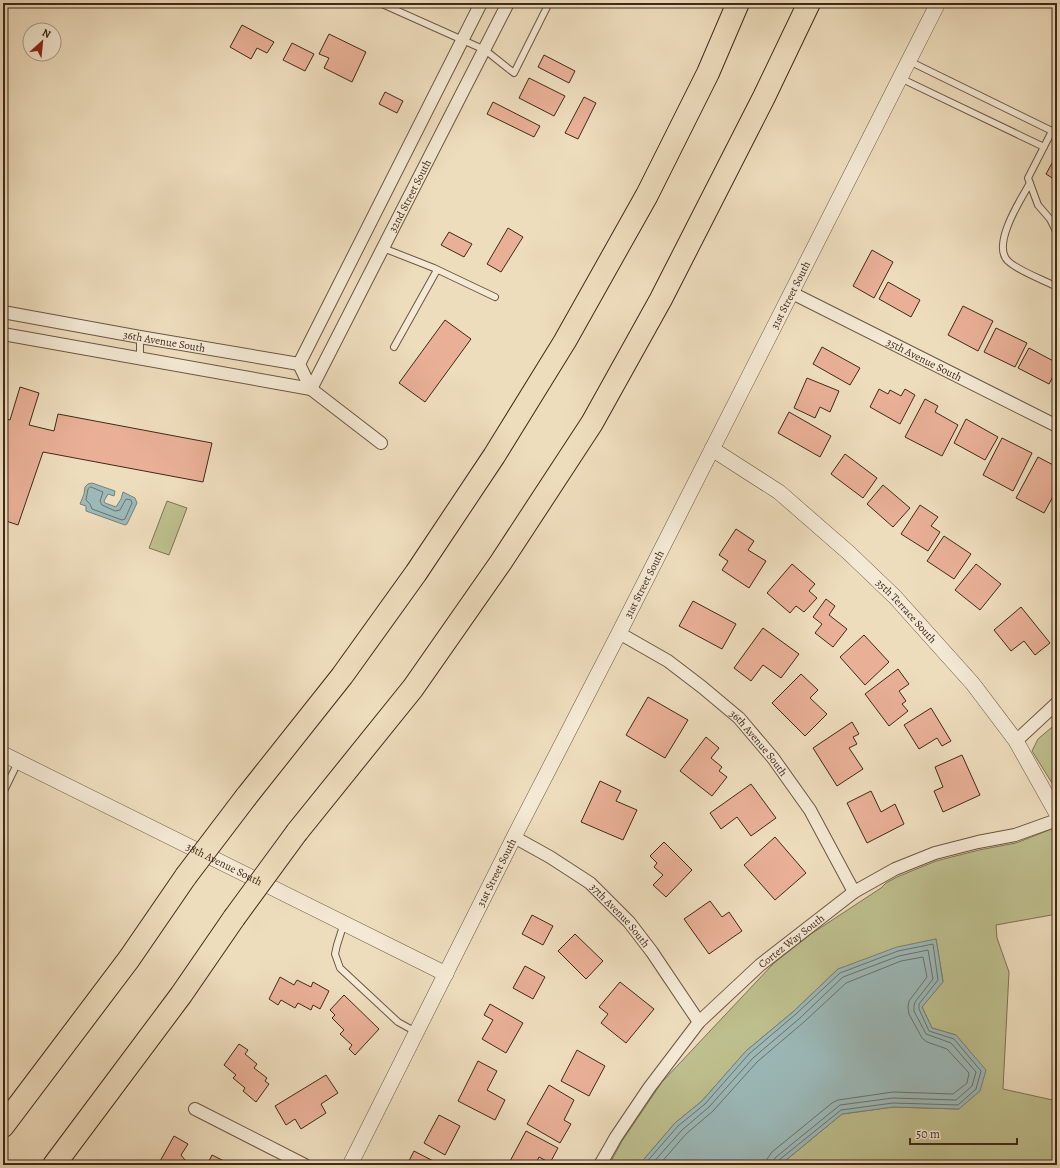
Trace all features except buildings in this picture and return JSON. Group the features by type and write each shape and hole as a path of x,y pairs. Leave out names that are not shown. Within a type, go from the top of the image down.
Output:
{"highway":[{"path":"3,1126 129,959 186,876 356,657 416,573 494,456 565,341 648,195 708,73 738,3"},
{"path":"54,1165 181,995 234,918 297,832 412,688 501,562 592,423 661,299 764,97 809,3"}],"street":[{"name":"32nd Street South","path":"299,364 481,3"},
{"name":"32nd Street South","path":"311,389 508,3"},
{"name":"31st Street South","path":"350,1165 514,837 792,293 938,3"},
{"name":"35th Avenue South","path":"792,293 1057,426"},
{"name":"36th Avenue South","path":"3,312 299,364 311,389 381,443"},
{"name":"36th Avenue South","path":"3,334 311,389"},
{"name":"35th Terrace South","path":"712,449 779,492 849,553 895,597 973,684 1016,741 1057,814"},
{"name":"36th Avenue South","path":"619,633 668,661 739,718 773,758 810,810 854,892"},
{"path":"1016,741 1057,703"},
{"name":"38th Avenue South","path":"3,754 446,974"},
{"name":"Cortez Way South","path":"600,1165 616,1137 649,1088 699,1022 760,965 854,892 895,869 934,853 1015,835 1057,820"},
{"name":"37th Avenue South","path":"514,837 550,857 590,883 629,922 652,952 699,1022"},
{"path":"195,1109 305,1165"}],"lane":[{"path":"380,3 485,50 514,73 549,3"},
{"path":"908,61 1052,131"},
{"path":"900,78 1044,147"},
{"path":"1057,126 1052,131 1028,178 1038,205 1050,219 1057,234"},
{"path":"1030,183 1009,220 1003,248 1004,255 1008,261 1016,267 1057,287"},
{"path":"383,248 410,258 495,297"},
{"path":"394,347 437,270"},
{"path":"140,337 140,359"},
{"path":"3,793 18,762"},
{"path":"344,924 335,954 340,968 398,1022 417,1032"}],"green space":[{"path":"167,501 187,508 169,555 149,548"},
{"path":"1057,723 1057,791 1032,751 1038,739"},
{"path":"1054,828 1057,835 1057,914 996,925 997,938 1009,972 1003,1089 1057,1101 1057,1165 780,1165 842,1114 893,1107 959,1109 956,1035 932,1028 922,1007 943,981 936,939 838,969 794,1011 746,1051 702,1101 675,1123 639,1165 609,1165 622,1141 662,1082 774,963 811,934 897,877 936,861 979,850 1016,843"}],"water":[{"path":"92,483 115,491 114,496 108,494 104,501 105,503 116,507 123,492 135,498 137,503 127,524 125,525 86,511 86,506 80,504 85,487"},
{"path":"936,939 943,982 922,1007 932,1028 956,1035 986,1070 980,1091 959,1109 893,1107 842,1114 780,1165 639,1165 675,1123 702,1101 746,1051 794,1011 838,969 897,947"}]}
